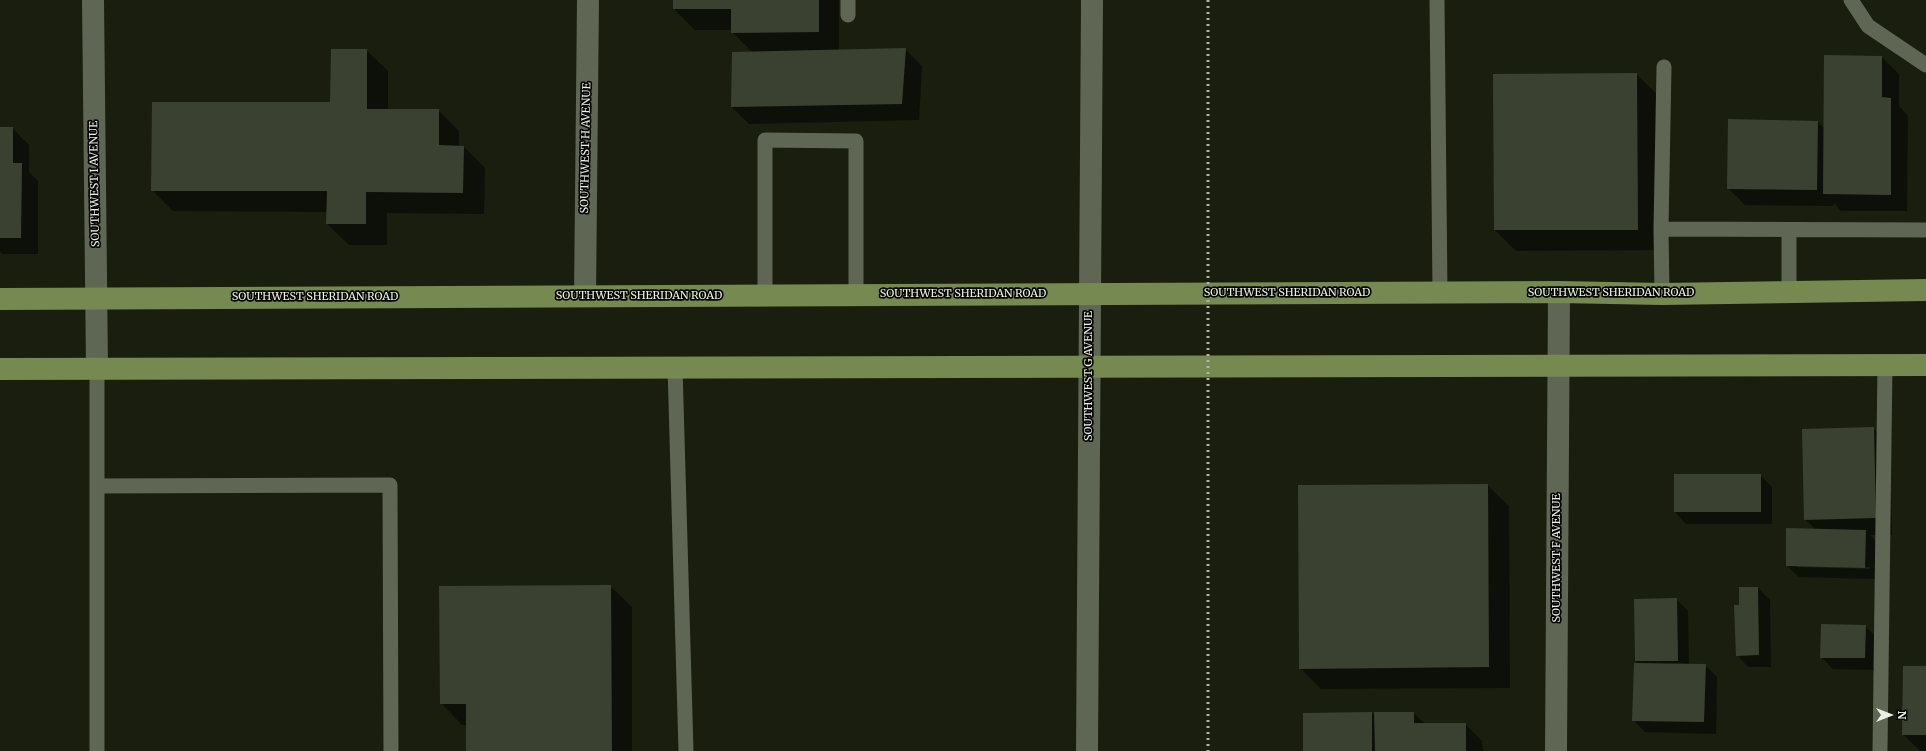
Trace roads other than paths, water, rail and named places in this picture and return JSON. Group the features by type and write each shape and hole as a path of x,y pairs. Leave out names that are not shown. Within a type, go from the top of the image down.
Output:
{"main road":[{"name":"SOUTHWEST SHERIDAN ROAD","path":"0,299 1440,292 1662,294 1926,290"},
{"path":"0,368 1926,365"}],"street":[{"name":"SOUTHWEST I AVENUE","path":"93,0 97,368"},
{"name":"SOUTHWEST H AVENUE","path":"585,296 588,0"},
{"name":"SOUTHWEST G AVENUE","path":"1087,751 1092,0"},
{"name":"SOUTHWEST F AVENUE","path":"1556,751 1559,292"}],"lane":[{"path":"1437,0 1440,292"},
{"path":"1851,0 1868,26 1926,65"},
{"path":"1662,294 1661,229 1664,67"},
{"path":"765,295 765,140 856,141 856,295"},
{"path":"1661,229 1926,230"},
{"path":"1789,230 1789,292"},
{"path":"1880,751 1885,365"},
{"path":"675,367 686,751"},
{"path":"97,368 97,751"},
{"path":"97,486 390,485 391,751"}],"railway":[{"path":"1208,0 1208,751"}]}
